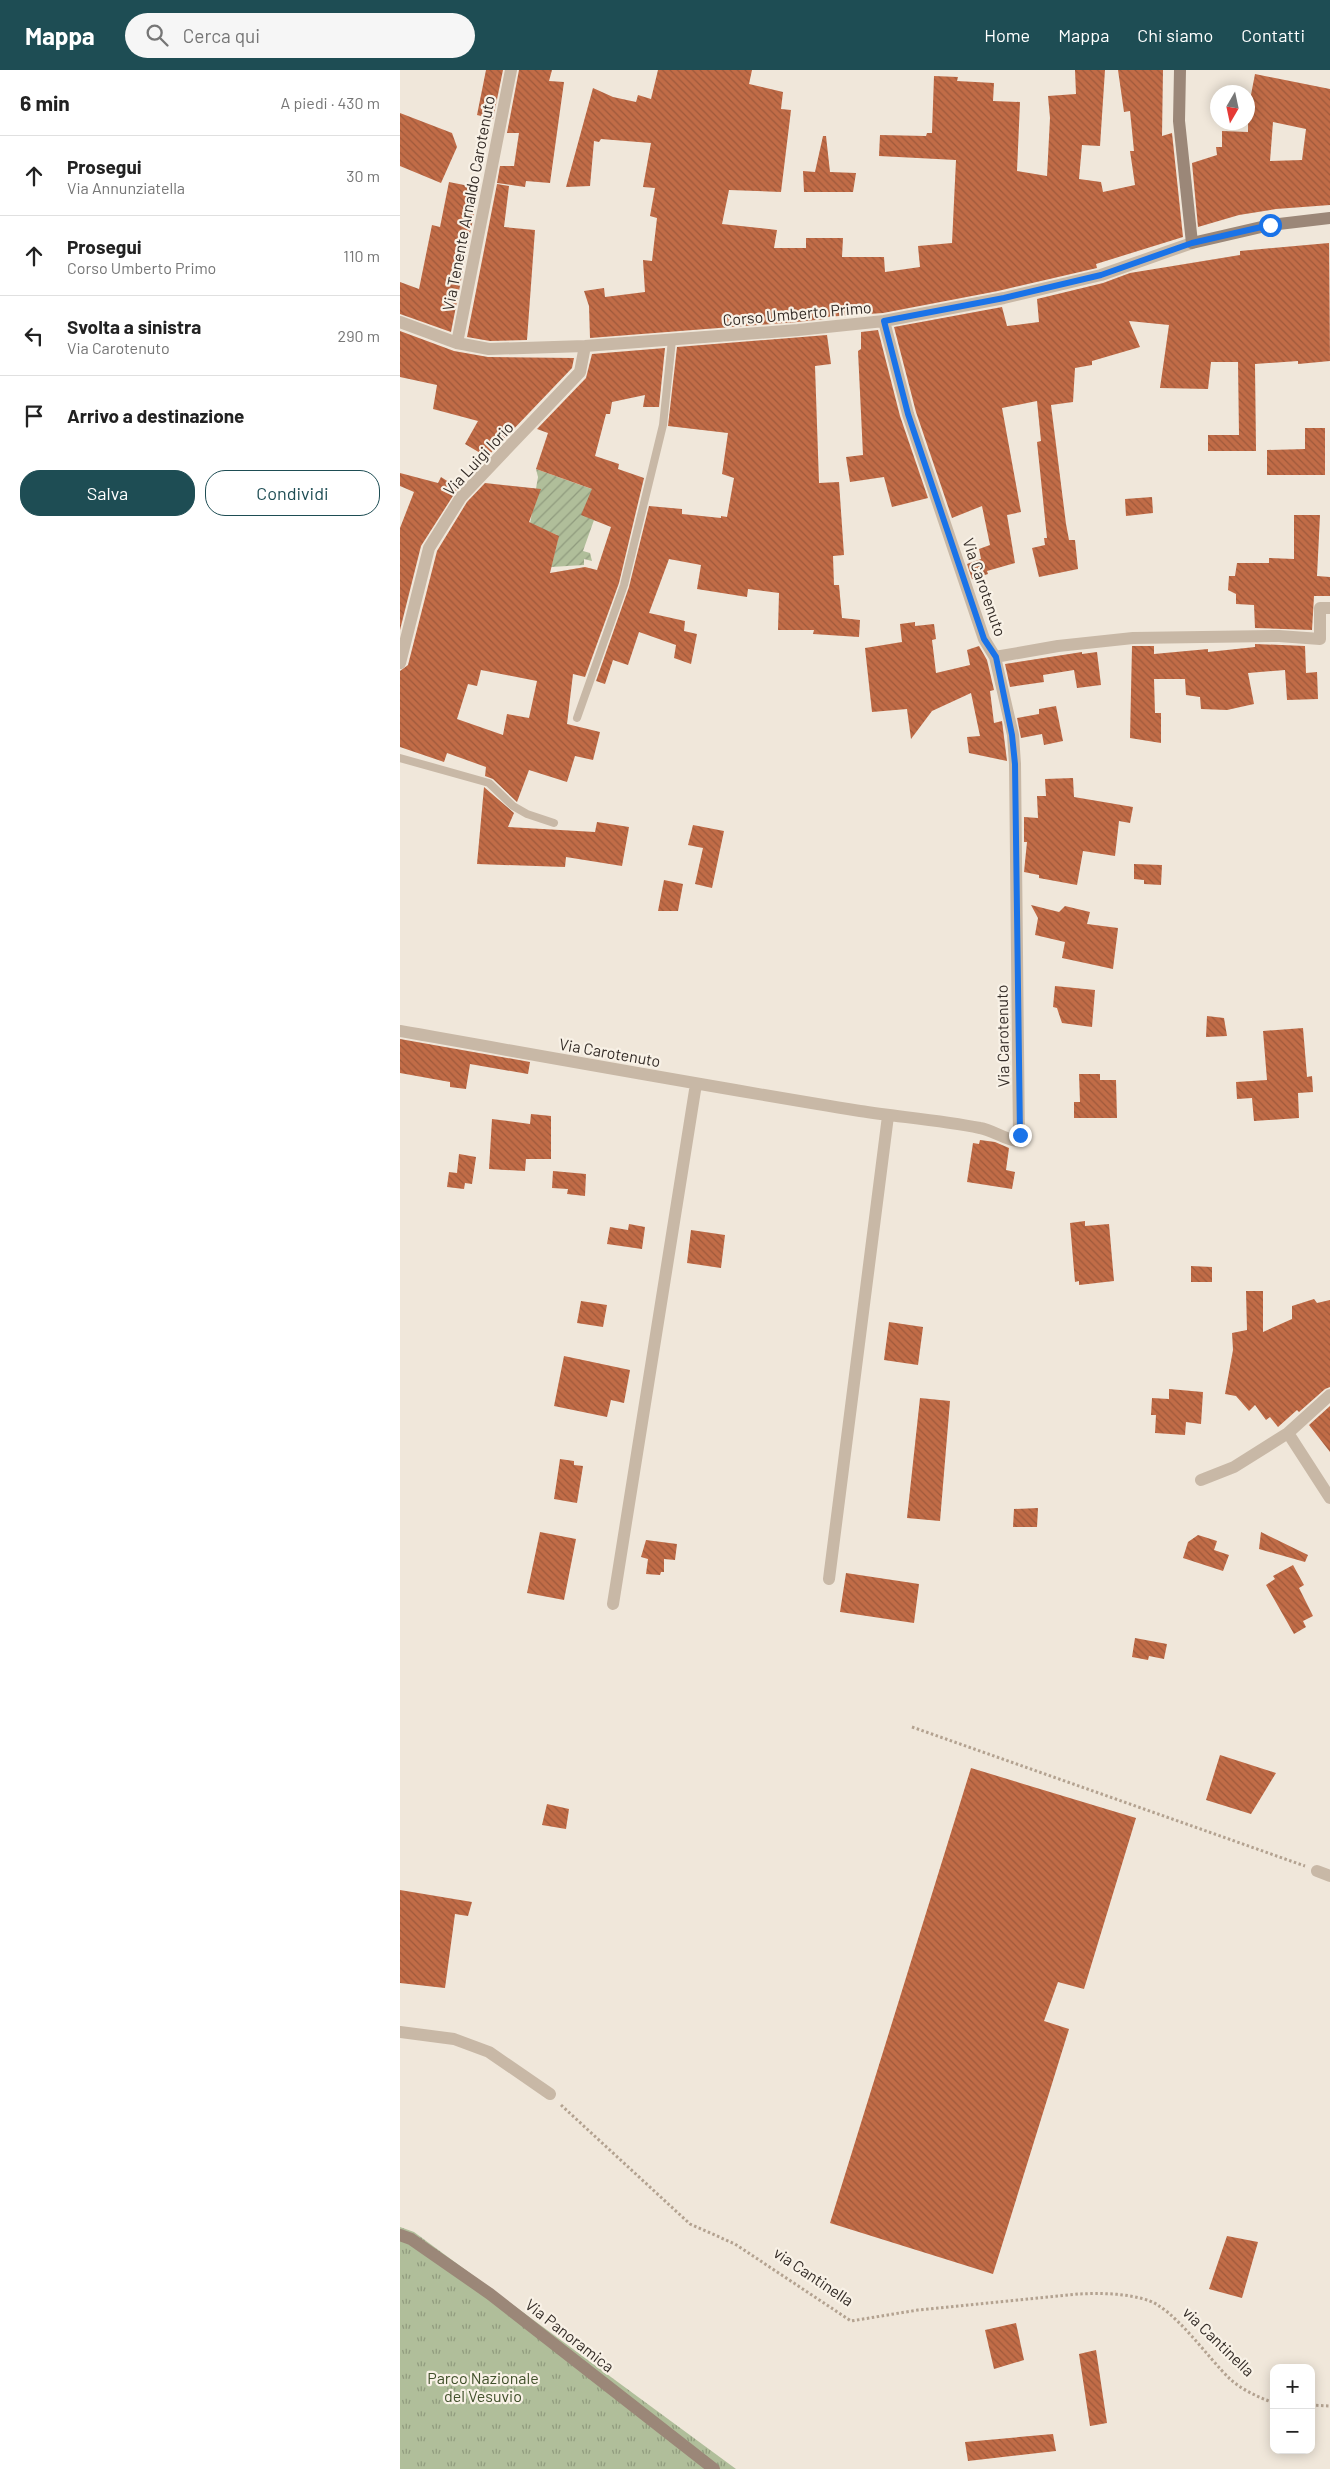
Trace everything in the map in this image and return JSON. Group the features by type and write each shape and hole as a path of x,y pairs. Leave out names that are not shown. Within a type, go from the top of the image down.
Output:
{"street":[{"name":"Via Tenente Arnaldo Carotenuto","path":"457,343 511,70"},
{"path":"1180,70 1179,121 1192,243 1270,225 1330,218"},
{"name":"Corso Umberto Primo","path":"400,322 457,343 490,349 585,346 672,340 884,321 1004,298 1101,275 1192,243"},
{"name":"Via Carotenuto","path":"400,1031 696,1084 888,1116 980,1128 1000,1133 1012,1141 1019,1141 1015,764 1012,735 996,657 984,639 908,414 884,321"},
{"name":"Via Luigi Iorio","path":"400,663 429,548 462,496 580,372 585,346"},
{"path":"996,657 1058,646 1133,638 1279,636 1320,638 1320,608 1330,608"},
{"path":"612,1604 696,1084"},
{"path":"829,1579 888,1116"},
{"path":"1201,1480 1234,1466 1288,1432 1330,1394"},
{"path":"1288,1432 1330,1498"},
{"path":"1317,1871 1330,1876"},
{"path":"400,2032 454,2039 490,2052 550,2094"},
{"name":"Via Panoramica","path":"400,2235 411,2239 490,2294 714,2469"}],"lane":[{"path":"577,718 624,585 663,425 672,340"},
{"path":"400,758 489,783 513,806 527,814 554,823"}],"path":[{"path":"912,1727 1317,1871"},
{"name":"via Cantinella","path":"550,2094 690,2224 735,2244 851,2320 918,2310 1078,2294 1102,2293 1148,2300 1165,2310 1231,2380 1257,2397 1270,2402"},
{"path":"1315,2405 1330,2406"}],"green space":[{"path":"536,469 636,505 605,523 594,520 583,551 590,553 592,561 584,559 584,565 551,567 558,540 557,535 530,524 538,477"},
{"name":"Parco Nazionale del Vesuvio","path":"400,2227 414,2232 736,2469 400,2469"}],"building":[{"path":"486,70 503,70 493,119 477,115"},
{"path":"519,70 552,70 549,81 564,82 550,183 526,181 525,187 497,183 500,166 514,166 519,133 507,133"},
{"path":"658,70 752,70 749,84 783,92 781,109 791,110 781,192 729,190 722,224 777,230 774,248 806,248 806,238 843,238 842,257 884,257 885,272 920,267 918,246 952,243 956,160 879,156 880,135 926,136 927,133 932,133 934,76 958,77 957,81 994,83 993,101 1020,102 1017,171 1047,176 1050,118 1048,96 1076,94 1075,70 1105,70 1100,146 1082,145 1079,179 1101,182 1103,192 1135,185 1130,151 1134,151 1130,111 1124,112 1118,70 1163,70 1162,136 1172,133 1183,237 1096,264 1097,268 998,291 883,313 825,317 825,319 797,322 590,338 589,306 584,291 604,288 605,297 645,292 643,260 652,261 657,218 650,216 655,188 643,187 651,143 601,139 599,142 594,141 590,186 566,187 593,88 613,97 636,102 638,95 651,99"},
{"path":"1255,74 1330,89 1330,205 1276,209 1239,215 1198,227 1192,163 1217,155 1216,147 1222,147 1222,131 1248,132 1248,130 1255,130 1255,85 1253,85","holes":["1273,122 1306,129 1302,160 1270,161"]},
{"path":"400,113 452,133 457,147 441,183 400,166"},
{"path":"823,136 826,136 830,172 856,173 853,192 804,192 803,171 815,172"},
{"path":"449,182 479,188 451,332 400,314 400,282 419,289 432,225 440,227"},
{"path":"497,184 509,186 504,227 535,230 527,340 490,341 467,337"},
{"path":"1329,243 1330,361 1298,364 1298,361 1255,364 1256,451 1208,451 1208,435 1239,435 1238,362 1211,362 1208,389 1160,388 1169,325 1129,321 1140,347 1092,361 1092,365 1075,368 1073,402 1051,405 1066,524 1069,540 1075,540 1078,569 1039,577 1032,548 1045,545 1044,538 1047,538 1037,442 1041,441 1037,401 1002,408 1021,512 1007,515 1015,563 987,571 988,574 972,579 967,564 981,559 979,549 990,545 982,506 952,518 916,412 894,327 1002,307 1007,326 1039,322 1037,299 1103,283 1130,273 1240,255 1240,251"},
{"path":"878,330 900,416 928,498 892,507 884,477 850,482 846,457 863,455 858,351 861,349 861,332"},
{"path":"400,331 454,351 488,357 574,358 572,368 487,457 465,444 478,421 433,409 437,385 400,377"},
{"path":"827,335 831,364 815,366 819,483 839,482 844,555 833,556 834,585 839,585 842,618 860,620 859,637 813,634 814,630 778,630 779,593 748,589 747,597 697,589 701,565 669,559 649,613 685,621 684,631 697,634 691,664 674,658 676,645 639,632 628,665 613,660 605,684 596,681 629,587 649,506 682,509 682,514 727,517 734,478 722,474 728,433 668,426 677,347"},
{"path":"665,348 659,407 643,407 645,395 612,402 610,414 606,414 595,456 619,464 618,469 644,478 619,583 585,677 573,674 567,724 600,732 593,760 575,756 567,782 529,770 517,802 493,779 485,776 486,767 447,753 444,762 400,747 400,671 408,665 437,551 467,502 485,483 541,489 529,522 559,536 550,573 585,567 597,570 611,527 581,515 592,489 536,469 548,433 537,429 586,378 592,354","holes":["481,670 537,681 529,718 507,714 503,735 457,719 468,684 477,686"]},
{"path":"1305,428 1325,428 1325,475 1267,475 1267,450 1305,449"},
{"path":"400,473 438,483 441,477 458,488 421,546 400,630 400,528 414,492 400,486"},
{"path":"1152,497 1153,513 1126,516 1125,499"},
{"path":"1294,515 1320,515 1317,576 1330,577 1330,596 1314,596 1312,630 1255,628 1254,605 1236,604 1236,594 1228,590 1229,576 1235,576 1237,563 1269,563 1269,558 1294,559"},
{"path":"915,622 915,626 934,624 936,639 932,640 936,673 970,665 967,650 979,646 987,660 994,690 990,691 994,723 1002,721 1007,761 969,753 967,737 980,736 971,693 932,711 911,739 907,709 872,712 865,648 902,642 900,624"},
{"path":"1255,644 1305,646 1306,673 1317,672 1318,699 1287,700 1285,670 1248,673 1254,704 1227,710 1201,709 1200,697 1186,695 1185,679 1154,679 1155,713 1161,713 1161,743 1130,738 1132,646 1154,646 1154,654 1208,649 1208,652 1255,647"},
{"path":"1082,652 1082,654 1097,652 1101,685 1077,688 1074,670 1043,675 1044,682 1010,687 1005,664"},
{"path":"1056,706 1063,741 1044,745 1042,734 1021,738 1017,718 1039,714 1039,709"},
{"path":"1073,778 1074,797 1133,807 1130,823 1119,821 1115,856 1083,851 1077,885 1039,878 1039,875 1024,872 1027,842 1024,842 1024,817 1038,818 1037,796 1046,796 1045,779"},
{"path":"484,787 514,813 508,827 595,832 597,822 629,827 622,866 566,857 565,867 477,864"},
{"path":"693,825 724,831 712,888 695,884 703,848 688,845"},
{"path":"1134,864 1162,865 1161,885 1144,884 1144,880 1134,879"},
{"path":"664,880 683,884 678,911 658,911"},
{"path":"1031,905 1059,912 1065,906 1090,912 1087,924 1118,928 1113,969 1062,958 1065,942 1035,935 1038,918"},
{"path":"1055,986 1095,990 1092,1027 1062,1023 1057,1008 1053,1007"},
{"path":"1207,1016 1224,1018 1227,1036 1206,1037"},
{"path":"1303,1028 1307,1077 1312,1076 1313,1092 1298,1093 1299,1118 1254,1121 1252,1098 1237,1099 1236,1082 1267,1080 1263,1031"},
{"path":"400,1039 530,1062 528,1074 470,1064 466,1089 450,1087 450,1082 400,1073"},
{"path":"1079,1074 1100,1074 1100,1080 1116,1080 1117,1118 1074,1118 1074,1102 1080,1102"},
{"path":"531,1114 551,1116 551,1159 526,1159 525,1171 489,1169 492,1119 530,1124"},
{"path":"980,1140 995,1142 1009,1148 1006,1170 1015,1172 1012,1189 967,1182 973,1143 979,1144"},
{"path":"459,1154 476,1157 472,1184 465,1183 464,1189 447,1187 449,1172 457,1173"},
{"path":"553,1171 586,1174 585,1196 567,1194 568,1189 552,1188"},
{"path":"1085,1221 1085,1226 1109,1224 1114,1281 1079,1285 1079,1281 1075,1282 1070,1223"},
{"path":"629,1224 645,1227 642,1249 607,1244 610,1227 628,1230"},
{"path":"691,1230 725,1235 721,1268 687,1263"},
{"path":"1191,1266 1212,1267 1212,1282 1191,1282"},
{"path":"1246,1291 1263,1291 1263,1332 1292,1319 1292,1306 1314,1299 1317,1303 1330,1300 1330,1387 1325,1389 1299,1412 1297,1410 1278,1427 1270,1417 1266,1420 1255,1405 1249,1411 1236,1396 1225,1394 1233,1350 1232,1333 1247,1330"},
{"path":"581,1301 607,1305 603,1327 577,1323"},
{"path":"889,1322 923,1327 918,1365 884,1360"},
{"path":"564,1356 630,1370 624,1403 611,1400 607,1417 554,1406"},
{"path":"1169,1389 1203,1392 1201,1424 1186,1422 1185,1435 1155,1433 1156,1415 1151,1415 1152,1398 1169,1399"},
{"path":"920,1398 950,1401 940,1521 907,1518"},
{"path":"1330,1406 1330,1452 1309,1425"},
{"path":"560,1459 574,1461 574,1465 583,1466 577,1503 554,1499"},
{"path":"1038,1508 1037,1527 1013,1527 1014,1509"},
{"path":"540,1532 576,1539 564,1600 527,1593"},
{"path":"1261,1532 1308,1555 1305,1562 1259,1549"},
{"path":"1198,1535 1217,1541 1214,1550 1229,1555 1223,1571 1183,1558 1188,1542"},
{"path":"646,1540 677,1544 675,1560 664,1559 664,1572 661,1572 660,1575 646,1574 648,1559 641,1557"},
{"path":"1293,1565 1304,1585 1299,1588 1313,1616 1303,1621 1306,1627 1294,1634 1266,1585 1275,1579 1273,1576"},
{"path":"846,1573 919,1584 914,1623 840,1612"},
{"path":"1135,1638 1167,1644 1164,1659 1149,1656 1148,1660 1132,1657"},
{"path":"1220,1755 1276,1773 1251,1814 1206,1800"},
{"path":"971,1768 1136,1818 1084,1989 1058,1982 1044,2021 1069,2029 993,2274 830,2223"},
{"path":"547,1804 569,1809 566,1829 542,1825"},
{"path":"400,1890 472,1902 468,1916 455,1914 445,1988 400,1983"},
{"path":"1227,2236 1258,2242 1242,2298 1209,2289"},
{"path":"1016,2323 1024,2360 994,2369 985,2330"},
{"path":"1096,2350 1107,2423 1090,2426 1079,2354"},
{"path":"1053,2434 1056,2451 968,2461 965,2442"}],"route":[{"path":"1020,1135 1015,764 1012,735 996,657 984,639 908,414 884,321 1004,298 1101,275 1192,243 1270,225"}]}
